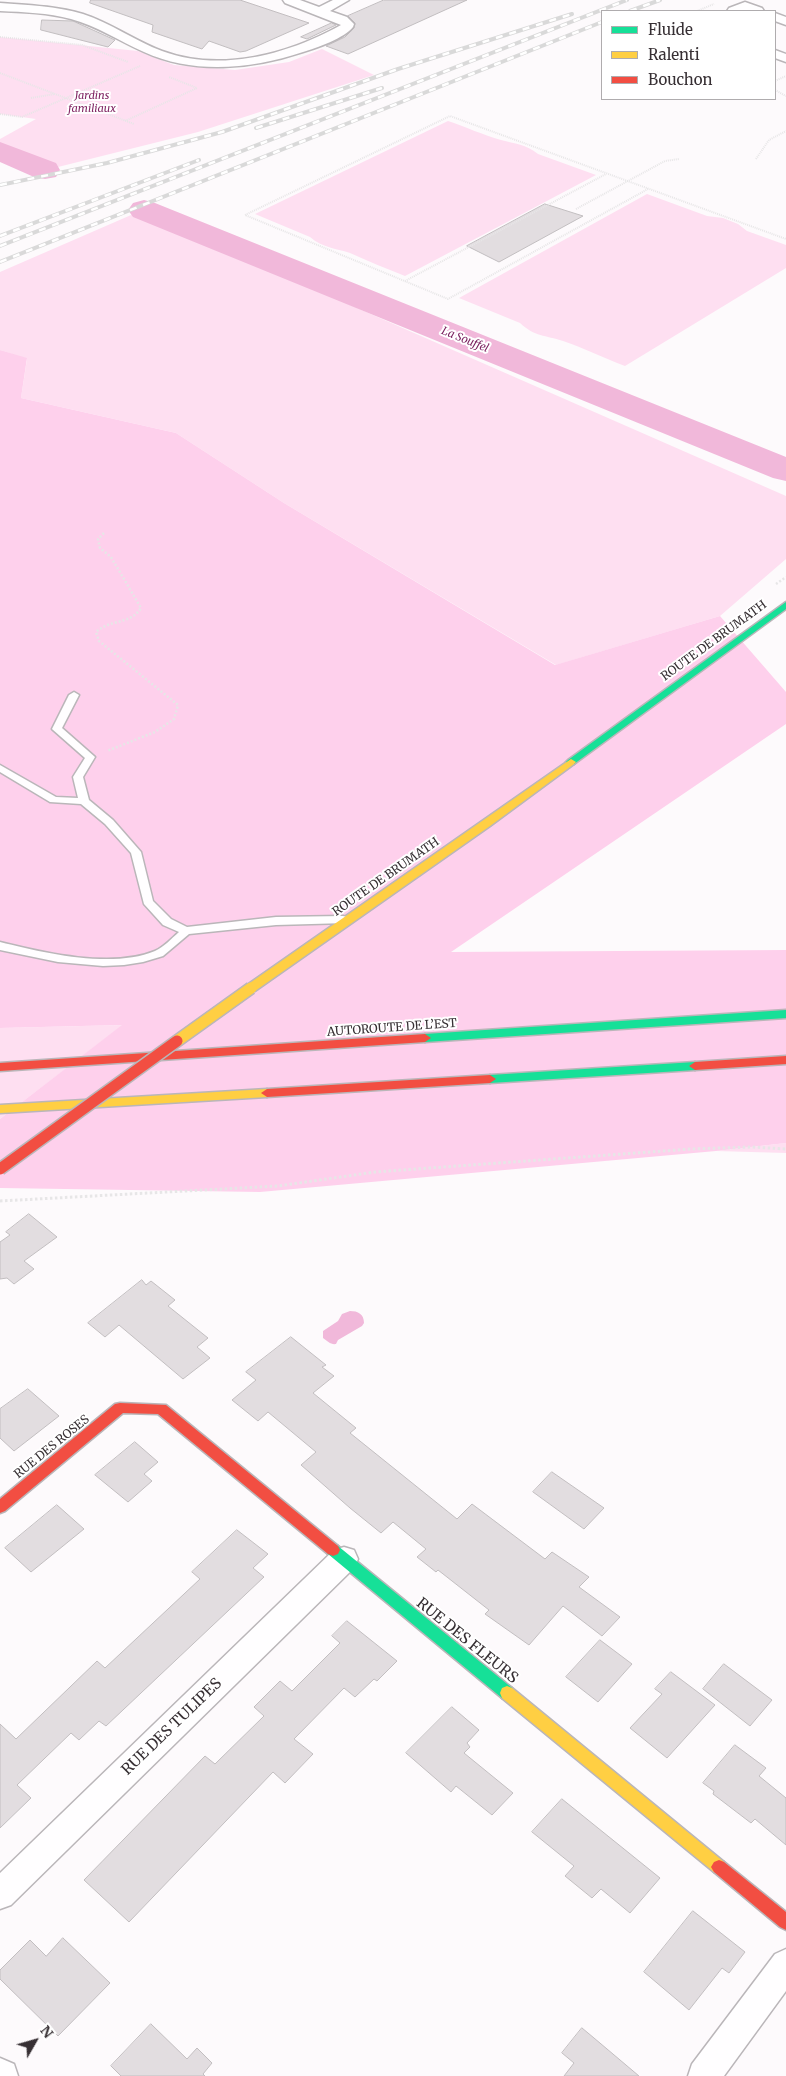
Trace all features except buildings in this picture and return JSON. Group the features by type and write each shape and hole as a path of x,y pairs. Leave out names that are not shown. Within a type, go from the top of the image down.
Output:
{"main road":[{"name":"ROUTE DE BRUMATH","path":"0,1169 251,988 486,824 786,606"},
{"name":"AUTOROUTE DE L’EST","path":"0,1067 786,1014"},
{"path":"0,1109 427,1084 786,1060"},
{"name":"RUE DES ROSES","path":"0,1507 120,1408"},
{"name":"RUE DES FLEURS","path":"120,1408 161,1409 786,1922"}],"street":[{"path":"0,7 43,10 81,18 99,24 163,56 214,64 259,60 300,49 347,27 348,24 343,20 289,0"},
{"path":"319,11 343,0"},
{"path":"735,10 745,6 755,10"},
{"name":"RUE DES TULIPES","path":"0,1894 344,1559"},
{"path":"704,2076 786,1965"}],"lane":[{"path":"74,695 57,729 90,757 78,777 84,802"},
{"path":"0,768 54,800 84,802 109,822 136,852 148,902 167,922 186,931 276,921 348,920"},
{"path":"0,946 31,955 91,960 139,960 160,952 186,931"}],"path":[{"path":"699,10 719,2"},
{"path":"0,36 82,45 147,70"},
{"path":"0,114 22,117 163,56"},
{"path":"0,72 134,124"},
{"path":"125,121 197,88 164,76"},
{"path":"31,98 56,94"},
{"path":"648,189 448,299 245,215 450,116 786,239"},
{"path":"756,159 769,140 786,131"},
{"path":"576,209 665,161 680,158"},
{"path":"405,281 607,174"},
{"path":"90,757 155,732 174,719 178,705 99,641 96,632 100,627 128,621 138,615 142,608 112,557 100,548 98,539 104,533"},
{"path":"0,1201 278,1186 375,1172 681,1150 752,1147 786,1149"}],"green space":[{"name":"Jardins familiaux","path":"0,37 138,51 174,65 235,70 289,62 322,49 374,75 198,132 46,170 0,151 0,139 36,119 0,114"},
{"path":"448,121 494,138 525,146 538,154 596,175 405,276 350,253 324,246 310,237 255,214"},
{"path":"647,194 707,216 723,218 738,224 747,231 786,245 786,268 625,366 571,344 535,333 520,323 459,298"},
{"path":"138,212 786,496 786,559 720,616 556,665 284,503 176,433 21,398 27,359 0,350 0,272"},
{"path":"123,1025 0,1119 0,1028"},
{"path":"786,1143 786,1153 716,1151"}],"shaded area":[{"path":"0,350 27,358 21,398 176,433 284,503 555,665 720,616 786,692 786,724 451,952 786,950 786,1143 260,1192 0,1188 0,1119 122,1025 0,1028"},
{"path":"350,1311 358,1312 362,1315 364,1323 362,1326 338,1340 336,1344 323,1338 323,1331 338,1321 342,1314"}],"waterway":[{"name":"La Souffel","path":"0,151 45,170"},
{"name":"La Souffel","path":"144,210 786,470"}],"railway":[{"path":"602,10 627,0"},
{"path":"633,10 660,0"},
{"path":"0,246 601,10"},
{"path":"0,185 107,163 222,132 398,69 572,14"},
{"path":"0,262 601,22"},
{"path":"256,128 382,88"},
{"path":"0,236 199,160"}],"traffic: fast":[{"path":"571,762 786,605"},
{"path":"425,1038 786,1014"},
{"path":"490,1079 695,1066"},
{"path":"333,1550 507,1693"}],"traffic: slow":[{"path":"251,988 486,824 571,762"},
{"path":"177,1041 251,988"},
{"path":"0,1109 267,1093"},
{"path":"507,1693 719,1867"}],"traffic: jam":[{"path":"0,1067 425,1038"},
{"path":"0,1169 177,1041"},
{"path":"695,1066 786,1060"},
{"path":"267,1093 490,1079"},
{"path":"0,1507 120,1408 161,1409 333,1550"},
{"path":"719,1867 786,1922"}]}
